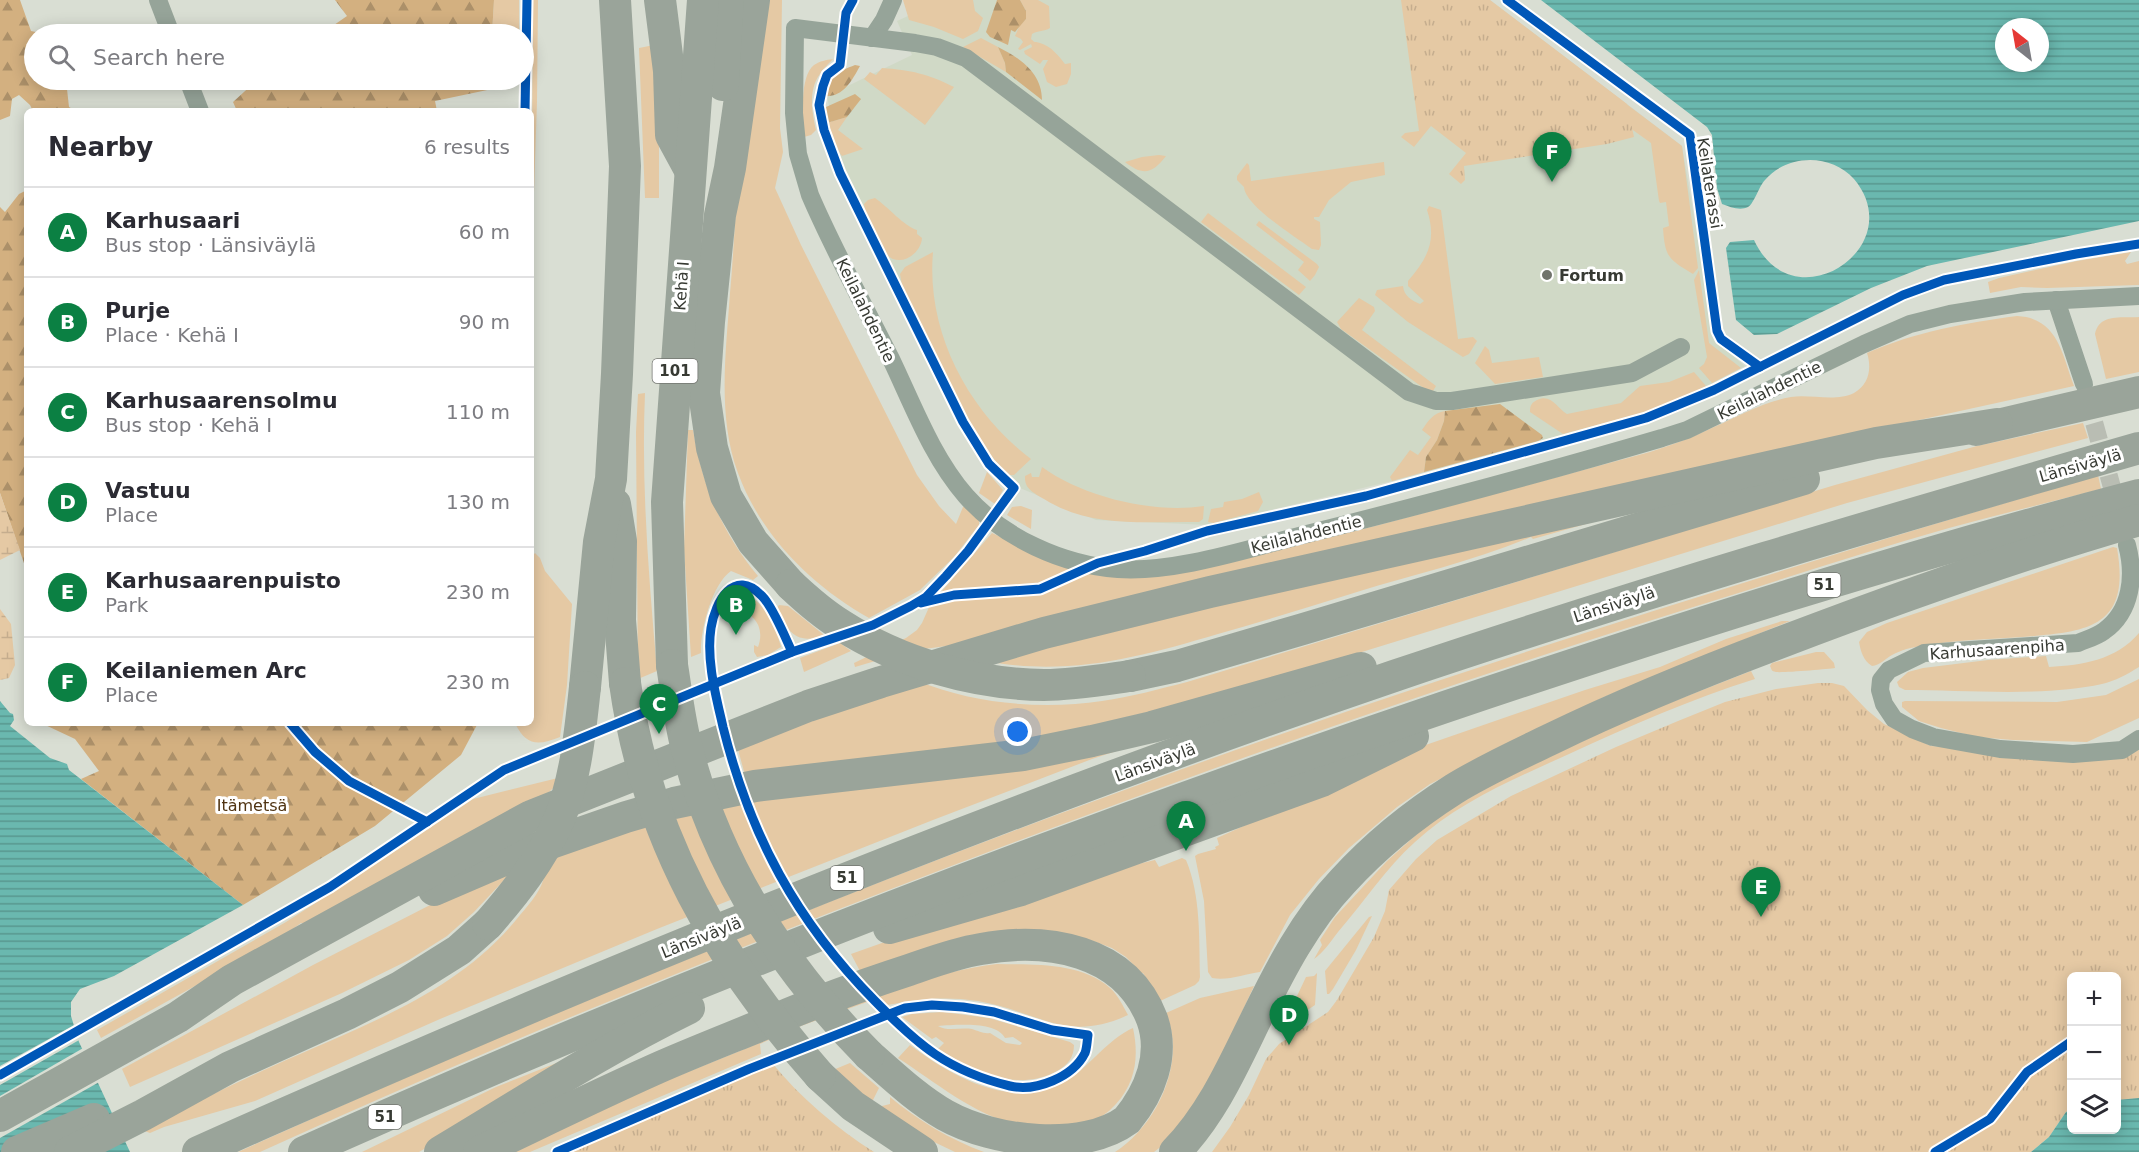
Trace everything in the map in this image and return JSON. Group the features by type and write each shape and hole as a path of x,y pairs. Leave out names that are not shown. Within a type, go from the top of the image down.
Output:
{"highway":[{"path":"18,1152 140,1108 347,1014 400,987 459,950 488,924 514,894 558,822 576,756 599,542 611,479 625,166 615,0"},
{"path":"660,0 669,71 671,135 690,170"},
{"name":"Kehä I","path":"479,1152 652,1071 839,992 942,958 981,949 1023,945 1056,948 1091,955 1110,965 1135,987 1146,1005 1154,1024 1157,1042 1156,1062 1150,1085 1138,1106 1121,1127 1098,1142 1072,1148 1045,1149 1015,1144 945,1115 911,1092 868,1055 832,1016 799,975 765,928 734,875 719,843 693,770 685,740 672,665 667,502 702,0"},
{"path":"720,215 728,0"},
{"path":"754,0 720,215 709,322 705,393 712,448 726,496 739,520 759,548 791,585 818,609 864,638 928,666 966,676 1008,683 1045,685 1091,682 1176,666 1996,424"},
{"path":"0,1116 178,1017 232,980 531,816 808,706 1044,633 1210,592 1876,443 1996,424 2139,392"},
{"name":"Länsiväylä","path":"198,1152 365,1078 627,967 1015,813 1227,735 1509,638 1689,580 2139,448"},
{"path":"611,479 621,540 620,620 625,683 637,749 672,852 688,889 723,950 746,984 775,1024 820,1076 853,1106 922,1152"},
{"name":"51","path":"304,1152 647,1005 1020,857 1249,774 1639,642 1890,565 2139,495"},
{"path":"1174,1152 1191,1135 1210,1108 1232,1070 1297,940 1313,916 1341,883 1402,826 1454,789 1591,720 1799,635 1975,573 2133,532"},
{"path":"178,1017 238,992 338,938 444,885 511,857 655,809 755,786 1023,755 1152,728 1426,650 1509,638"},
{"path":"440,1152 624,1042 705,1000 884,930 1021,890 1322,780 1404,740 1448,723 1512,685"},
{"path":"70,1152 140,1108"}],"street":[{"path":"158,0 167,24"},
{"path":"893,0 872,38 937,47 966,58 1410,392 1436,400 1452,401 1632,373 1681,347"},
{"name":"Keilalahdentie","path":"872,38 795,28 794,113 798,154 810,195 927,435 967,497 991,520 1030,544 1101,567 1121,569 1183,564 1414,507 1687,430 1910,324 1990,307 2056,300 2139,296"},
{"path":"192,90 199,108"},
{"path":"2056,300 2084,384"},
{"name":"Karhusaarenpiha","path":"2133,532 2132,577 2127,600 2115,621 2097,635 2078,643 1924,653 1889,670 1881,680 1880,690 1884,704 1894,719 1933,737 2000,748 2073,754 2122,750 2139,738"}],"shaded area":[{"path":"943,0 1490,0 1682,146 1715,341 1745,366 1668,406 1392,481 1208,525 1096,520 1020,488 985,448 970,423 840,161 827,96 912,55 897,21"}],"green space":[{"path":"0,0 20,0 29,24 24,24 24,90 67,90 71,108 32,108 19,95 12,99 10,116 0,120"},
{"path":"335,0 494,0 493,24 335,24 347,16"},
{"path":"494,0 519,0 519,24 493,24"},
{"path":"533,0 538,0 534,192 532,108"},
{"path":"767,0 782,0 780,128 783,152 775,188 801,245 917,475 939,506 956,524 965,506 979,519 979,525 954,557 920,590 869,618 828,591 809,575 775,538 760,518 748,496 731,451 727,429 725,361 738,182"},
{"path":"903,0 973,0 975,11 983,18 978,31 963,39 909,20"},
{"path":"997,0 1020,0 1026,11 1026,19 1015,32 1011,30 1008,45 990,37 986,32"},
{"path":"1020,0 1038,0 1049,6 1050,28 1032,34 1031,39 1051,49 1065,64 1071,63 1071,74 1067,84 1056,87 1047,82 1043,69 1048,60 1043,60 1040,64 1025,54 1024,51 1032,47 1031,44 1018,49 1023,42 1015,36 1026,19 1026,11"},
{"path":"1401,0 1490,0 1627,104 1634,137 1607,144 1464,166 1465,180 1461,184 1449,174 1466,153 1431,126 1414,147 1401,137 1405,133 1419,131"},
{"path":"1489,0 1682,146 1698,268 1693,274 1669,256 1665,245 1663,228 1669,226 1666,202 1660,203 1659,201 1651,143 1623,123"},
{"path":"981,38 998,47 1006,72 963,47"},
{"path":"654,45 659,85 659,198 645,198 639,48"},
{"path":"998,47 1022,61 1034,74 1041,90 1042,100 1006,72"},
{"path":"833,59 816,80 812,94 816,130 804,137 803,99 806,79 814,65"},
{"path":"855,65 860,66 846,88 836,94 823,96 827,84 834,76"},
{"path":"882,68 919,73 954,87 925,125 864,79 870,72 876,75"},
{"path":"246,90 487,90 435,101 436,108 236,108 233,102"},
{"path":"855,94 861,99 847,117 827,123 826,107"},
{"path":"847,117 838,130 863,149 842,156 836,148 827,123"},
{"path":"1166,156 1152,170 1137,170 1125,162 1142,157"},
{"path":"1384,162 1385,175 1351,182 1329,200 1319,217 1314,217 1320,222 1321,245 1319,250 1312,249 1262,212 1237,180 1237,176 1247,163 1251,181"},
{"path":"24,192 24,563 0,493 0,207 5,212 19,194"},
{"path":"875,198 907,225 917,230 917,234 922,238 914,254 904,260 892,259 887,255 865,210 864,204"},
{"path":"1429,206 1441,210 1458,339 1473,337 1477,341 1469,354 1463,357 1408,322 1375,295 1377,290 1403,286 1406,295 1411,299 1420,304 1424,301 1408,286 1408,281 1421,264 1429,248 1431,231 1427,210"},
{"path":"1208,213 1306,287 1299,295 1201,222"},
{"path":"1259,221 1317,264 1319,267 1310,281 1298,270 1304,262 1256,225"},
{"path":"933,252 936,311 944,340 956,368 970,394 988,418 1008,440 1031,459 1014,475 1007,475 985,448 970,423 902,285 900,274 905,267"},
{"path":"2131,252 2125,261 2127,264 2139,261 2139,285 2021,287 1990,293 1988,282 1999,278"},
{"path":"1699,270 1709,343 1741,368 1712,383 1699,368 1707,357 1694,280"},
{"path":"1359,298 1374,307 1375,311 1362,330 1436,386 1433,391 1425,389 1341,329 1337,322"},
{"path":"2017,316 2031,318 2042,323 2050,331 2062,350 2074,386 1837,438 954,645 909,651 855,667 854,663 906,638 917,630 930,605 992,533 1069,569 1263,554 1650,452 1781,399 1798,396 1847,396 1859,390 1866,381 1869,370 1867,353 1903,339 1940,329"},
{"path":"2139,317 2139,372 2106,379 2095,334 2097,327 2112,318"},
{"path":"1485,346 1489,350 1492,363 1539,357 1543,377 1495,384 1475,363"},
{"path":"1694,372 1706,386 1668,406 1563,434 1530,412 1532,404 1542,398 1550,400 1567,414 1621,403 1640,386 1669,382"},
{"path":"645,393 645,498 657,671 638,679 636,432 638,394"},
{"path":"1500,404 1543,438 1424,472 1426,457 1437,440 1445,411"},
{"path":"1445,411 1437,440 1426,457 1424,472 1392,481 1390,477 1410,450 1418,455 1431,437 1422,430 1426,424 1434,416"},
{"path":"2083,423 2088,438 1847,503 1238,690 1062,733 996,744 745,775 737,746 918,681 985,700 1032,705 1079,704 1145,693 1835,485 1977,446"},
{"path":"688,430 693,430 702,470 715,508 734,543 758,576 753,580 731,571 724,577 708,609 701,653 691,657 684,549"},
{"path":"1042,467 1078,487 1120,501 1163,508 1204,506 1203,519 1199,522 1119,521 1081,515 1062,509 1037,495 1026,484 1025,476 1031,473 1032,477 1039,477"},
{"path":"987,472 1003,490 995,504 979,493"},
{"path":"2098,475 2101,489 1987,518 1840,561 1483,675 1235,761 968,860 662,979 360,1107 260,1152 238,1152 514,1031 793,916 1215,757 1634,617"},
{"path":"1259,492 1263,502 1258,511 1214,523 1208,522 1211,509 1223,507 1224,502 1242,499"},
{"path":"0,493 20,550 0,560"},
{"path":"1021,506 1032,510 1031,529 1007,515 1012,507"},
{"path":"1607,518 1533,539 1531,537 1467,560 1236,629 1132,657 1075,666 1046,667 986,661 1102,630"},
{"path":"2113,547 2117,548 2120,575 2117,595 2110,610 2100,621 2085,628 2046,635 1959,641 1914,647 1895,653 1872,666 1863,656 1859,642 1867,632 1887,623"},
{"path":"534,554 540,558 545,571 572,604 567,685 560,737 539,743 528,740 516,726 534,726"},
{"path":"734,593 744,594 759,604 771,620 781,647 768,655 757,657 754,645 758,647 760,632 755,620 744,612 729,611 730,614 727,616 724,614 725,603"},
{"path":"779,605 788,606 824,635 807,639 794,634 784,624 776,609"},
{"path":"0,609 11,624 15,665 9,678 0,680"},
{"path":"1782,621 1790,621 1604,697 1430,784 1397,807 1349,848 1319,879 1290,915 1260,972 1218,979 1212,978 1208,972 1204,901 1195,856 1216,849 1215,847 1219,845 1217,838 1417,748 1585,690 1660,667 1726,639"},
{"path":"2139,633 2139,667 2102,684 2079,688 2004,692 1905,690 1899,687 1897,682 1908,672 1923,668 1988,660 2046,656 2049,667 2074,665 2109,655 2130,642"},
{"path":"840,643 851,651 804,672 800,658"},
{"path":"1824,652 1834,663 1835,668 1776,672 1772,671 1770,666 1772,663"},
{"path":"1751,671 1755,679 1684,704 1615,733 1508,782 1450,815 1404,852 1327,947 1314,959 1322,945 1320,940 1335,917 1387,861 1425,827 1456,806 1497,782 1631,718"},
{"path":"2139,679 2139,718 2087,742 1977,737 1919,721 1902,707 1902,702 1905,701 2057,702 2106,695"},
{"path":"1818,683 1844,686 1884,724 1931,746 2025,753 2139,742 2139,1098 2121,1100 2121,972 2067,972 2067,1112 2049,1137 2031,1152 1212,1152 1249,1095 1266,1059 1279,1044 1328,1012 1337,1000 1374,937 1385,911 1389,890 1416,859 1437,840 1511,796 1616,747 1725,702 1776,689"},
{"name":"Itämetsä","path":"47,726 476,726 461,755 375,826 243,905 81,779 99,771 75,739"},
{"path":"1147,741 1092,759 933,820 657,929 440,1019 255,1101 150,1133 142,1130 240,1081 373,1021 438,987 495,943 532,900 539,890 545,873 506,878 474,912 447,936 409,960 342,993 130,1087 122,1069 313,965 434,903 620,830 728,802"},
{"path":"562,777 561,781 549,792 306,924 301,923 278,940 101,1038 97,1030 286,922 473,799"},
{"path":"1182,858 1186,860 1191,874 1197,903 1200,977 1195,985 1160,1001 1143,973 1126,957 1112,948 1093,941 1058,935 862,975 851,954 1134,865 1155,860 1159,867"},
{"path":"1372,916 1356,950 1333,989 1327,994 1325,971"},
{"path":"997,964 1041,965 1085,973 1110,988 1128,1015 1106,1023 1069,1026 978,1001 932,999 887,1005 878,998 801,1026 760,1044 761,1054 530,1152 502,1152 596,1109 845,1007 935,976"},
{"path":"1317,973 1315,1005 1306,1011 1289,1013 1306,977"},
{"path":"1254,986 1204,1094 1167,1142 1154,1152 1115,1152 1144,1126 1164,1091 1173,1052 1172,1032 1166,1013 1200,998"},
{"path":"943,1012 989,1018 1070,1042 1074,1045 1073,1053 1070,1060 1057,1071 1042,1077 1011,1080 966,1065 938,1049 944,1043 936,1037 932,1039 902,1017","holes":["938,1026 985,1026 1005,1038 1013,1037 1022,1043 1020,1045 1006,1043 990,1033 972,1029 946,1029"]},
{"path":"1133,1028 1136,1059 1132,1078 1123,1096 1101,1117 1077,1126 1025,1126 1001,1120 955,1096 898,1058 910,1045 946,1069 966,1079 1007,1092 1028,1093 1049,1089 1069,1079 1115,1039"},
{"path":"579,1054 470,1123 419,1152 362,1152 496,1087"},
{"path":"772,1063 819,1111 874,1152 562,1152"},
{"path":"850,1063 879,1088 872,1102 833,1070"},
{"path":"890,1097 935,1129 984,1152 955,1152 932,1141 881,1109 882,1106 890,1104"}],"water":[{"path":"1541,0 2139,0 2139,221 1927,266 1871,288 1777,334 1754,335 1736,320 1726,248 1730,242 1754,240 1772,265 1794,276 1818,276 1840,267 1858,251 1868,229 1868,205 1854,179 1844,171 1822,161 1809,160 1797,161 1774,171 1763,183 1748,207 1738,209 1722,204 1717,188 1712,135 1707,127"},
{"path":"0,701 13,714 14,720 10,726 50,758 67,764 69,770 243,905 114,976 80,989 71,1002 71,1016 79,1042 130,1152 0,1152"},
{"path":"2139,1098 2139,1152 2031,1152 2049,1137 2067,1112 2067,1134 2121,1134 2121,1100"}],"pier":[{"path":"76,1024 81,1039 0,1085 0,1066"},
{"path":"85,1047 101,1081 0,1138 0,1096"}],"tunnel":[{"path":"2087,397 2118,509"}],"cycle path":[{"path":"527,0 527,24"},
{"path":"0,1075 330,887 504,770 792,652 873,625 926,597 968,551 1014,488 989,464 963,422 840,173 824,130 819,105 823,86 827,75 840,65 846,13 853,0"},
{"name":"Keilaterassi","path":"1507,0 1690,135 1717,331 1721,339 1760,367"},
{"path":"525,90 525,108"},
{"path":"921,603 954,595 1040,589 1098,563 1207,531 1366,496 1646,418 1714,390 1903,295 1944,280 2139,244"},
{"path":"557,1152 749,1069 905,1008 932,1005 963,1007 994,1012 1052,1030 1088,1035 1085,1053 1079,1062 1063,1076 1031,1087 1010,1086 969,1073 935,1054 906,1031 891,1017 875,1001 847,971 822,940 799,908 762,840 747,804 723,727 712,678 710,640 713,618 728,591 743,585 752,588 762,596 792,652"},
{"path":"293,726 315,752 349,781 427,822"},
{"path":"1935,1152 1990,1119 2027,1072 2067,1044"}],"place":[{"name":"Keilaniemen Arc","path":"1552,182"},
{"name":"Fortum","path":"1547,275"},
{"name":"Purje","path":"736,635"},
{"name":"Karhusaarensolmu","path":"659,734"},
{"name":"Karhusaari","path":"1186,851"},
{"name":"Karhusaarenpuisto","path":"1761,917"},
{"name":"Vastuu","path":"1289,1045"}]}
